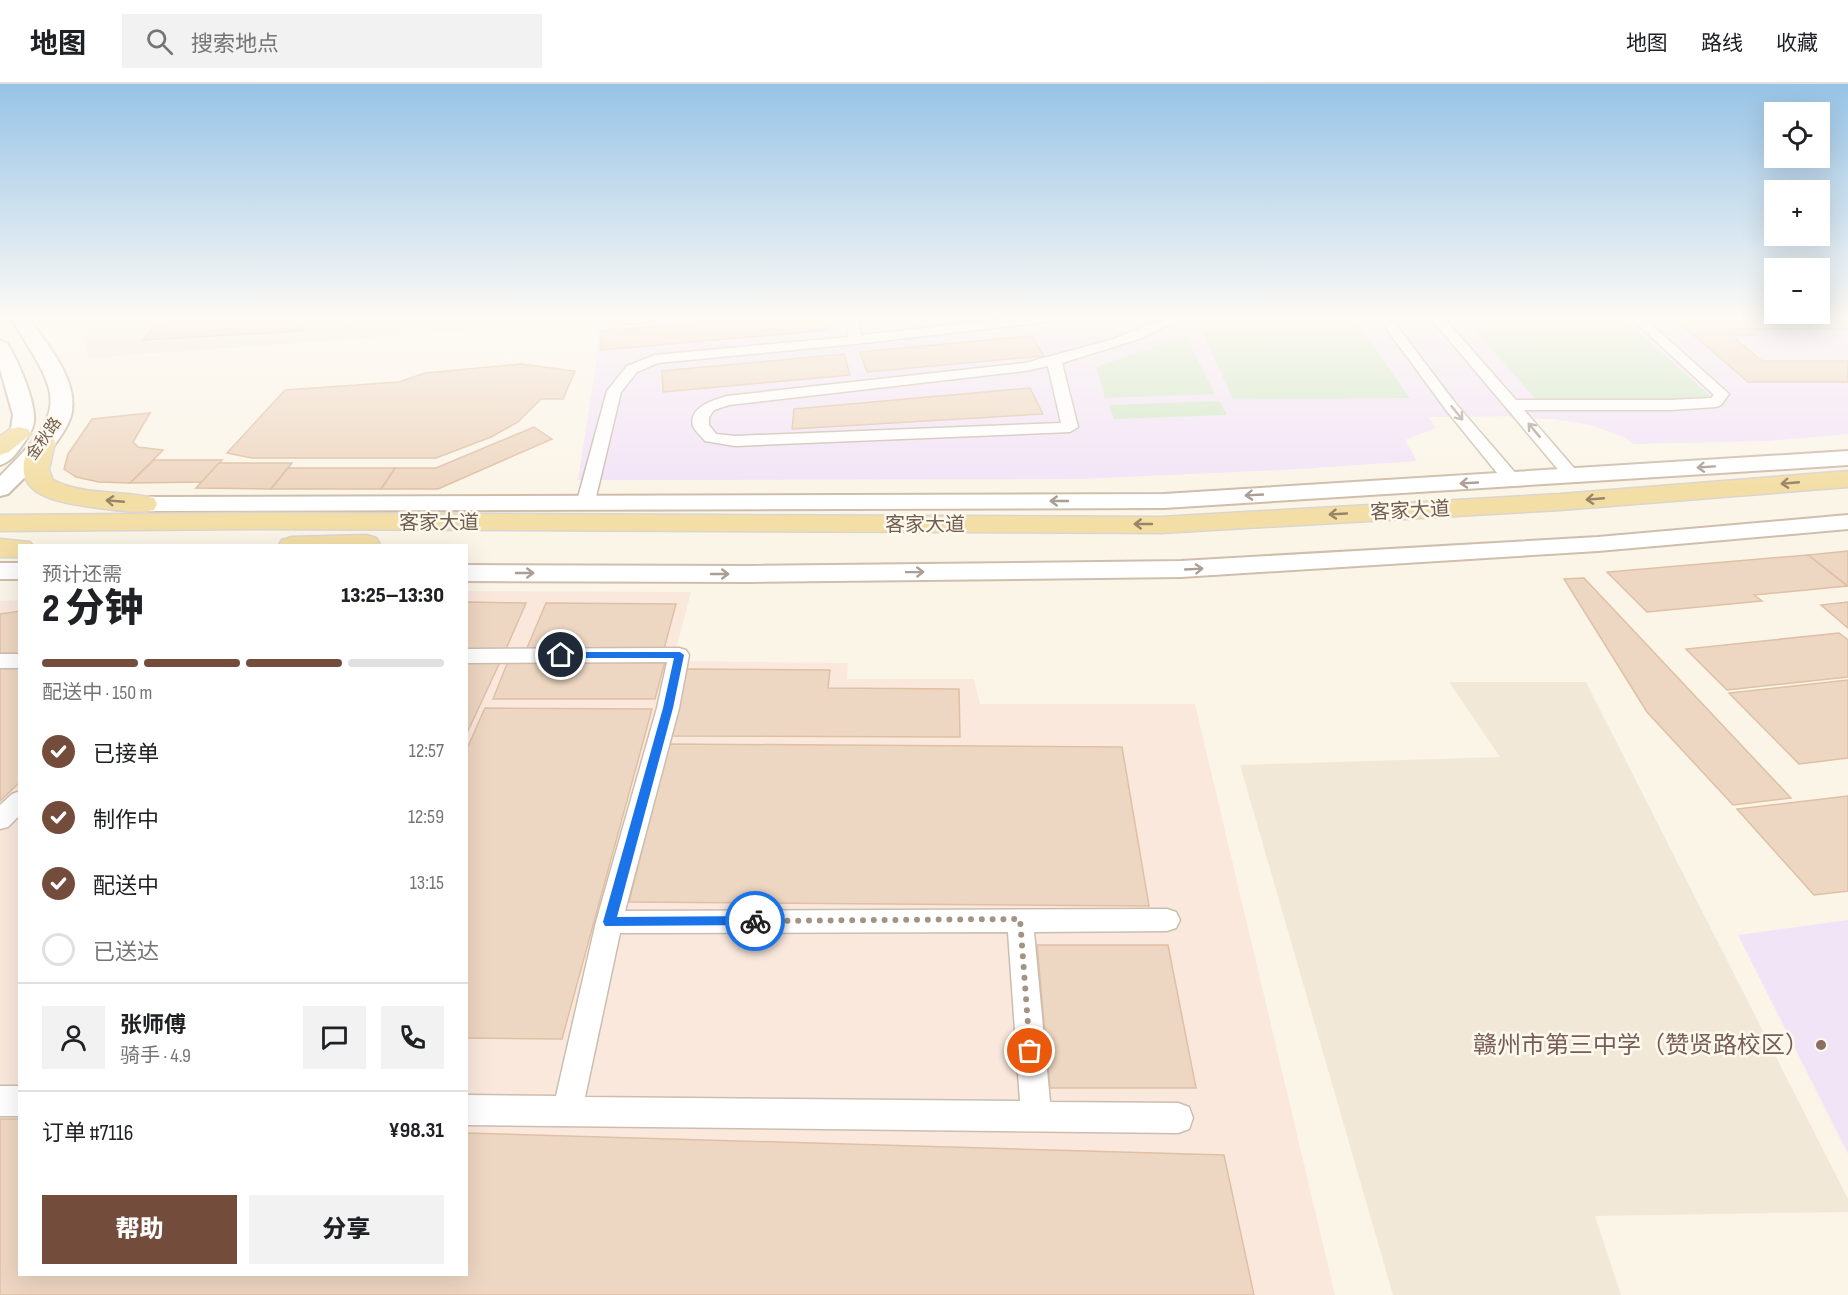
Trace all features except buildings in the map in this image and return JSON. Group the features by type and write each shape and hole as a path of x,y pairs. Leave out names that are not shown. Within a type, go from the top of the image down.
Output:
{"main road":[{"path":"21,441 36,469 37,478 45,486 87,498 150,504 256,521"},
{"name":"客家大道","path":"0,523 256,521 1161,525 1560,502 1848,478"},
{"name":"客家大道","path":"468,544 1172,547 1587,521 1848,501"},
{"path":"0,548 18,548"}],"street":[{"name":"金秋路","path":"0,489 17,474 23,422 23,414 12,374"},
{"name":"金秋路","path":"0,458 21,441 58,421 62,409 53,374"},
{"path":"586,501 614,391 628,374"},
{"path":"968,374 727,401 709,407 701,416 701,426 711,438 735,441 1070,427 1057,374"},
{"path":"1427,374 1512,480"},
{"path":"1486,374 1572,476"},
{"path":"1513,405 1670,405 1716,402 1722,394 1699,374"},
{"path":"150,504 1164,501 1848,458"},
{"path":"468,573 748,574 1181,569 1598,544 1848,522"},
{"path":"0,571 18,571"},
{"path":"468,656 680,655 668,708 609,922 567,1112"},
{"path":"0,661 18,661"},
{"path":"7,819 18,803"},
{"path":"1020,919 1036,1116"},
{"path":"609,922 1167,920"},
{"path":"0,1101 18,1101"},
{"path":"468,1110 1178,1118"}],"shaded area":[{"path":"595,374 1848,374 1848,434 1765,441 1634,444 1624,437 1590,425 1553,419 1536,419 1532,416 1429,417 1436,428 1405,440 1417,461 1082,479 578,480"},
{"path":"468,591 691,592 673,661 848,663 847,679 974,679 980,704 1195,704 1335,1295 0,1295 0,601 18,600 18,1276 468,1276"},
{"path":"1449,682 1586,682 1848,1199 1848,1212 1595,1216 1621,1295 1393,1295 1240,765 1500,757"},
{"name":"赣州市第三中学（赞贤路校区）","path":"1848,920 1848,1154 1738,935"}],"green space":[{"path":"1098,374 1205,374 1215,394 1105,398"},
{"path":"1221,374 1393,374 1410,398 1233,399"},
{"path":"1513,374 1685,374 1715,400 1538,402"},
{"path":"1219,401 1227,415 1114,419 1109,405"}],"way so far":[{"path":"755,921 1020,919 1030,1051"}],"place":[{"name":"赣州市第三中学（赞贤路校区）","path":"1821,1045"}],"route":[{"path":"561,655 680,655 668,708 609,922 755,921"}]}
